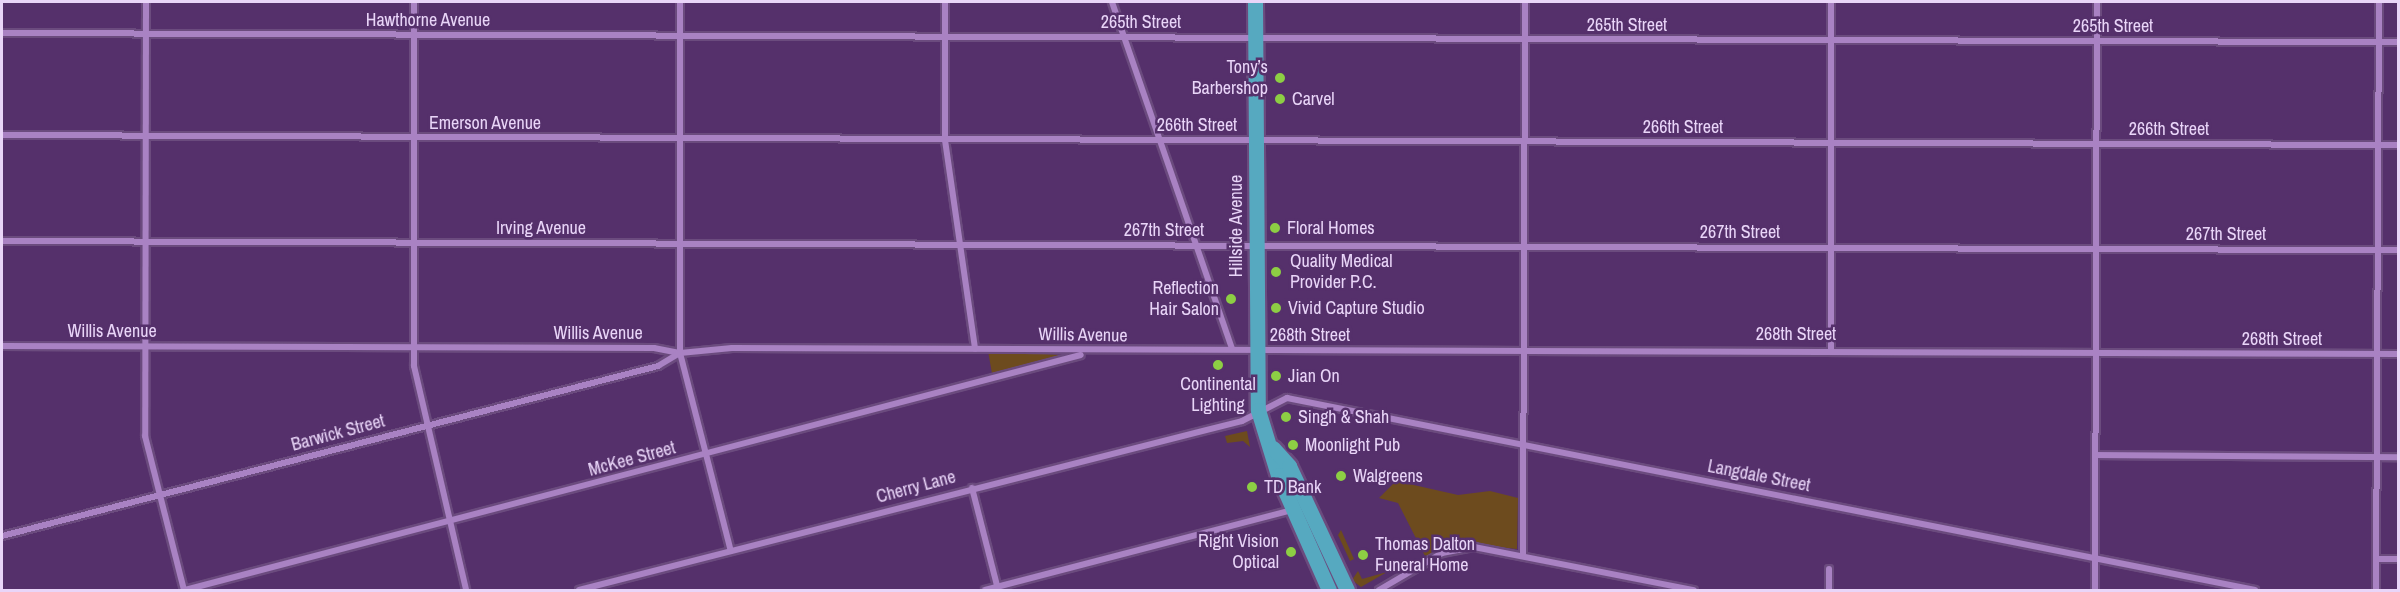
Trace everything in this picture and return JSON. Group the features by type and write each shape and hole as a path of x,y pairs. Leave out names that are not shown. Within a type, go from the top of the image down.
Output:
{"main road":[{"name":"Hillside Avenue","path":"1255,2 1255,350 1258,410 1293,510 1329,591"},
{"name":"Hillside Avenue","path":"1272,447 1289,466 1347,591"}],"street":[{"path":"147,2 145,436 185,591"},
{"path":"414,2 414,347 425,426 466,591"},
{"path":"680,2 680,353 731,551"},
{"path":"945,2 945,140 962,244 975,349"},
{"path":"1112,2 1192,245 1232,349"},
{"path":"1523,554 1525,2"},
{"path":"1830,2 1831,349"},
{"path":"2095,591 2097,2"},
{"path":"2376,591 2379,2"},
{"name":"Hawthorne Avenue","path":"2,33 854,36"},
{"name":"265th Street","path":"854,36 2398,42"},
{"name":"Emerson Avenue","path":"2,135 968,140"},
{"name":"266th Street","path":"968,140 2398,145"},
{"name":"Irving Avenue","path":"2,241 1081,244"},
{"name":"267th Street","path":"1081,244 2398,250"},
{"name":"Willis Avenue","path":"2,346 654,348 680,353 732,348 975,349 1086,353 1193,350"},
{"name":"268th Street","path":"1193,350 1831,349 2398,354"},
{"name":"Barwick Street","path":"2,536 658,366 680,353"},
{"name":"McKee Street","path":"185,591 1086,353"},
{"name":"Langdale Street","path":"1258,410 1287,398 2255,591"},
{"name":"Cherry Lane","path":"579,591 972,488 1242,421 1258,410"},
{"path":"2095,455 2398,457"},
{"path":"972,488 999,589"},
{"path":"985,591 1293,510"},
{"path":"1379,591 1456,549 1523,554 1676,589 1694,591"},
{"path":"2377,559 2398,559"},
{"path":"1829,569 1829,591"}],"shaded area":[{"path":"988,351 1063,355 993,379"},
{"path":"1247,431 1250,447 1243,441 1227,443 1225,436"},
{"path":"1396,481 1458,495 1490,491 1518,498 1517,549 1469,544 1425,556 1398,503 1379,498"},
{"path":"1341,530 1354,559 1350,561 1338,535"},
{"path":"1358,571 1362,579 1387,572 1361,587 1352,580"}],"place":[{"name":"Tony’s Barbershop","path":"1280,78"},
{"name":"Carvel","path":"1280,99"},
{"name":"Floral Homes","path":"1275,228"},
{"name":"Quality Medical Provider P.C.","path":"1276,272"},
{"name":"Reflection Hair Salon","path":"1231,299"},
{"name":"Vivid Capture Studio","path":"1276,308"},
{"name":"Continental Lighting","path":"1218,365"},
{"name":"Jian On","path":"1276,376"},
{"name":"Singh & Shah","path":"1286,417"},
{"name":"Moonlight Pub","path":"1293,445"},
{"name":"Walgreens","path":"1341,476"},
{"name":"TD Bank","path":"1252,487"},
{"name":"Right Vision Optical","path":"1291,552"},
{"name":"Thomas Dalton Funeral Home","path":"1363,555"}]}
